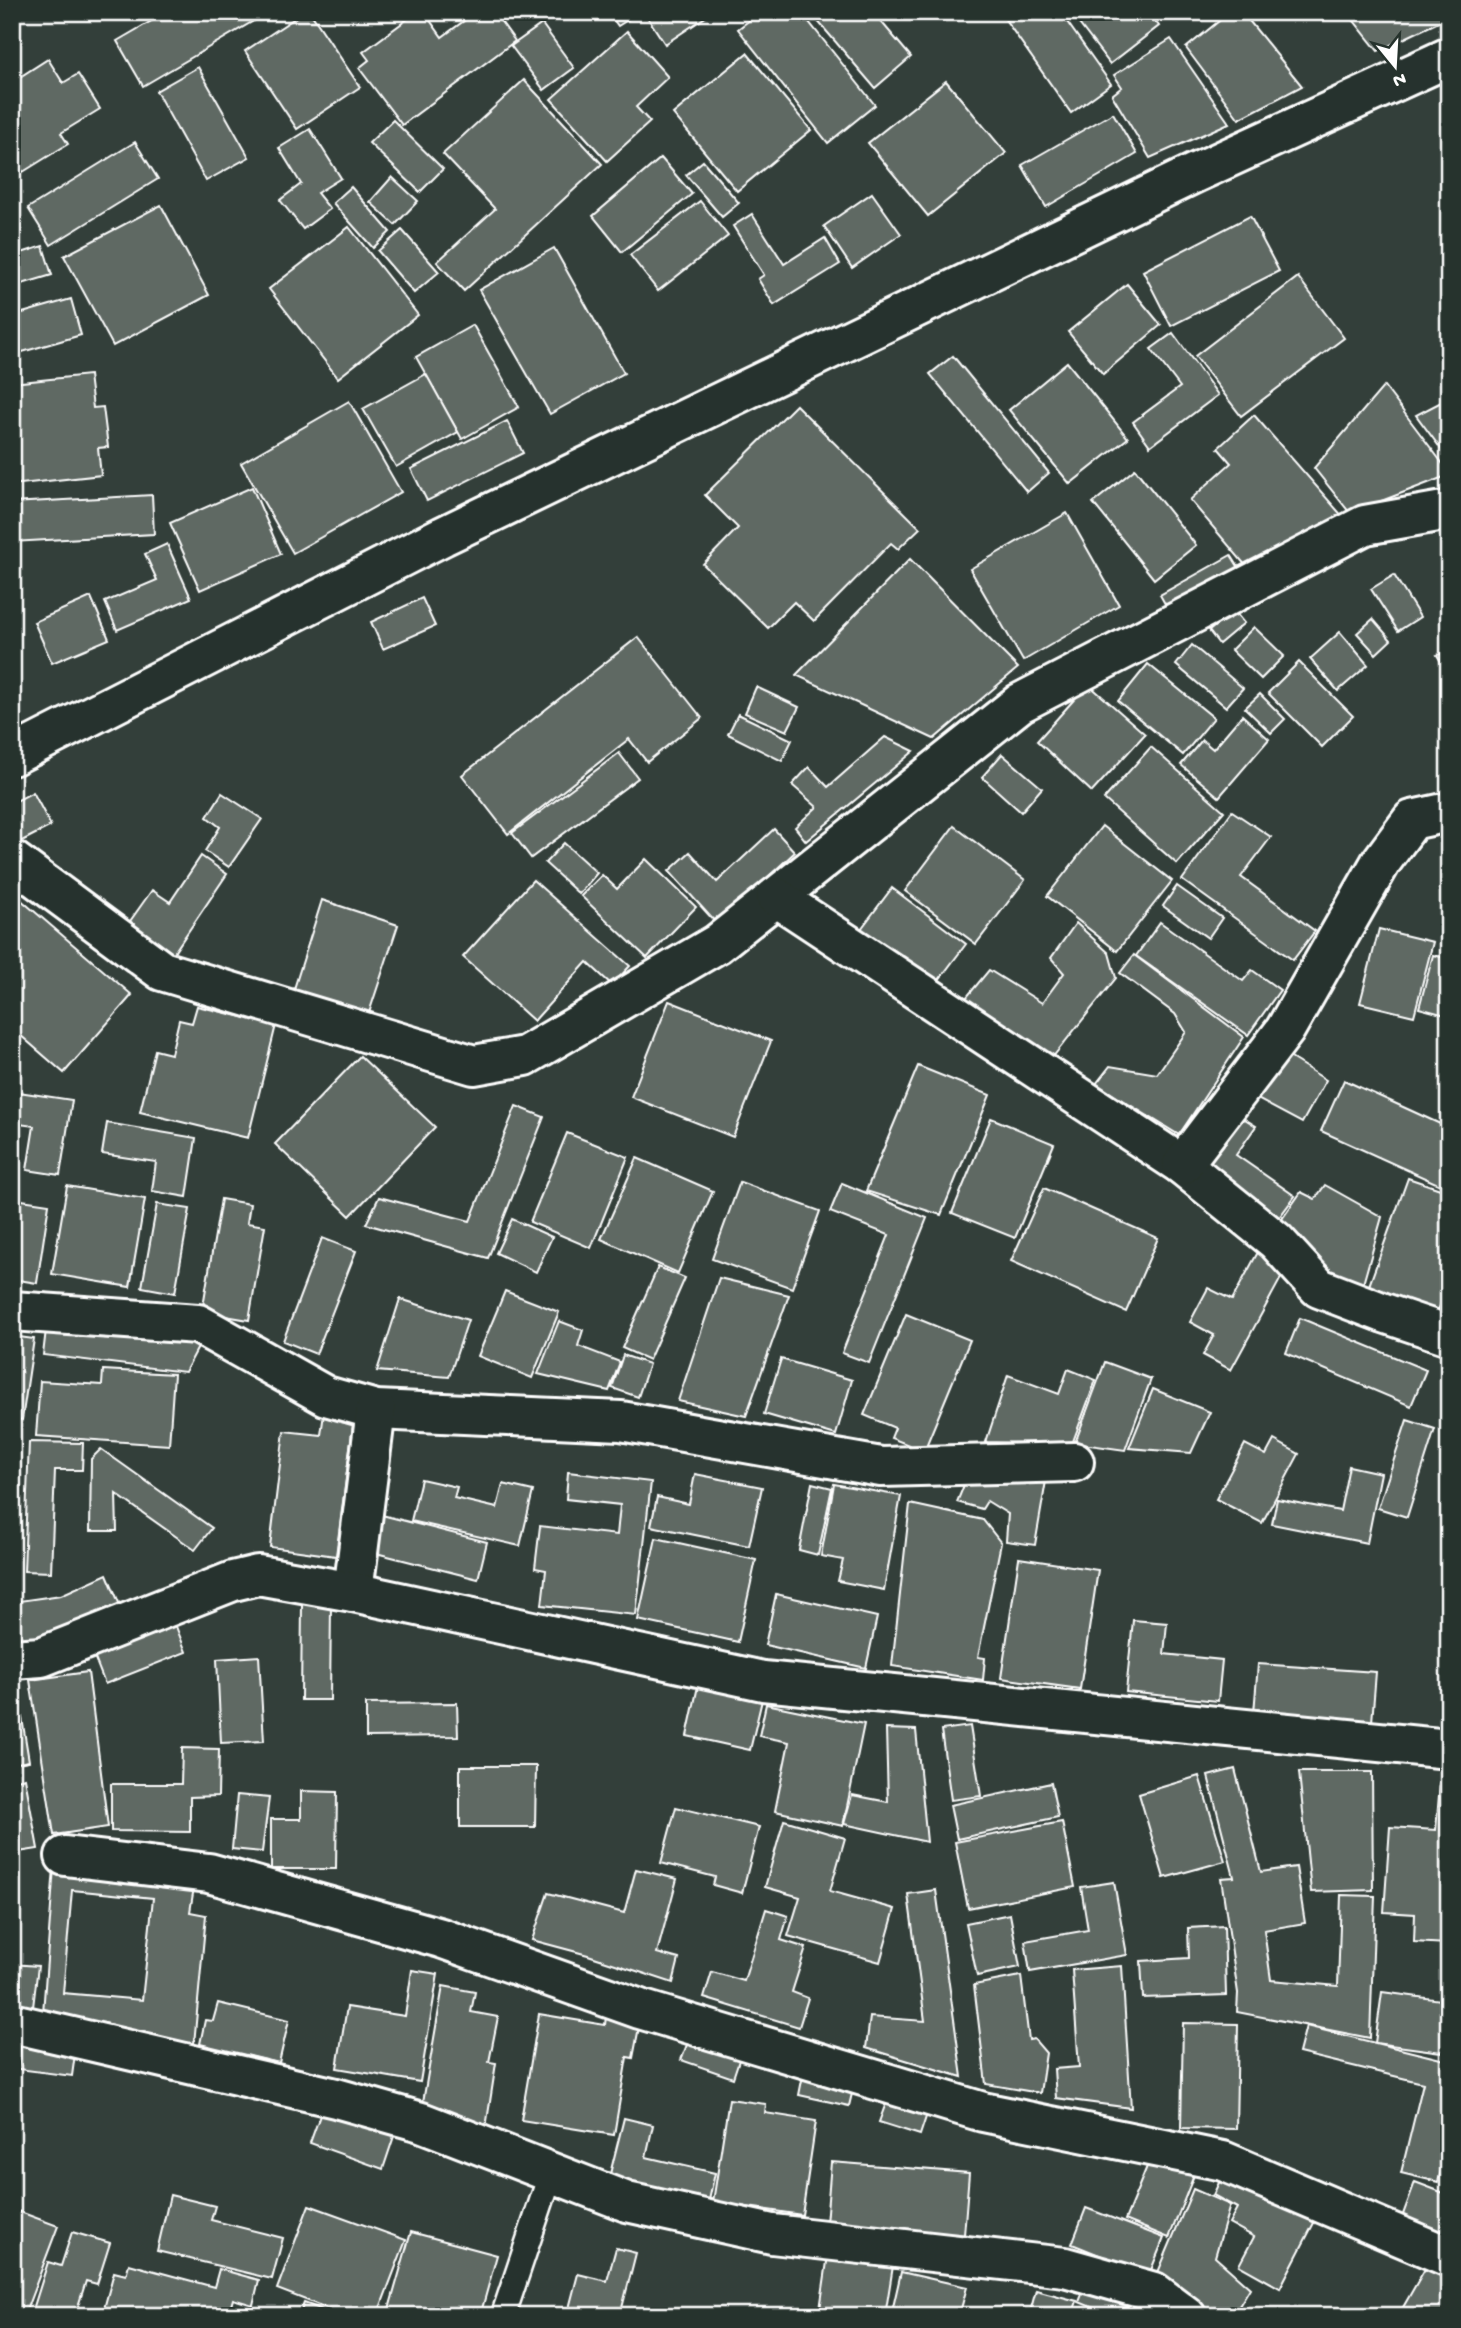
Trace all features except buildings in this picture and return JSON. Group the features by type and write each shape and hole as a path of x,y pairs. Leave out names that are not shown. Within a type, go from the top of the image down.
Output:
{"street":[{"path":"12,756 456,530 1195,173 1449,57"},
{"path":"12,860 162,971 474,1065 525,1056 717,944 1020,703 1366,525 1449,510"},
{"path":"1182,1165 1285,1030 1381,862 1412,820 1444,813 1449,815"},
{"path":"776,897 1182,1165 1276,1241 1319,1288 1384,1314 1449,1335"},
{"path":"12,1311 198,1324 326,1396 376,1410 621,1421 881,1467 1074,1462"},
{"path":"353,1592 376,1410"},
{"path":"12,1660 41,1657 233,1581 258,1575 353,1592 763,1681 1449,1749"},
{"path":"65,1856 208,1872 441,1938 640,2009 983,2112 1223,2161 1449,2257"},
{"path":"12,2023 336,2098 421,2122 627,2202 772,2234 1065,2267 1154,2292 1186,2316"}],"lane":[{"path":"502,2316 551,2173"}]}
